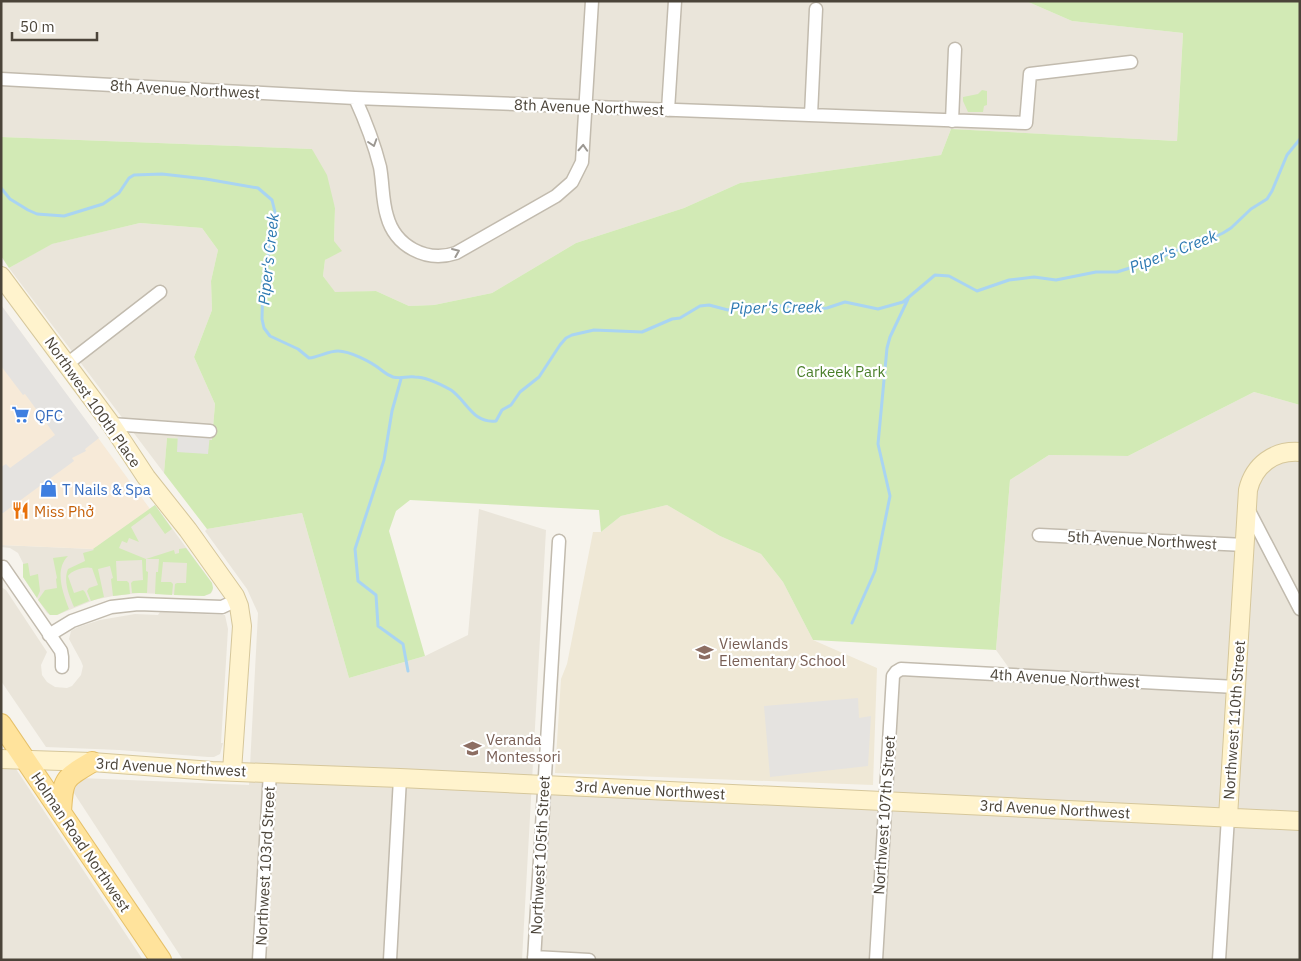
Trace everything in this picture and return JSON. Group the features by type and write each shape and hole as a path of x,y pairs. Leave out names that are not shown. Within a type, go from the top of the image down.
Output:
{"main road":[{"name":"Holman Road Northwest","path":"1,724 161,960"},
{"path":"61,812 62,788 66,779 92,762"}],"street":[{"path":"355,98 375,149 380,169 386,215 392,230 400,240 420,253 434,256 456,253 556,196 576,176 582,162 592,1"},
{"path":"668,110 675,1"},
{"path":"811,115 816,10"},
{"path":"952,121 954,49"},
{"name":"8th Avenue Northwest","path":"1,79 355,98 1026,123 1030,74 1131,62"},
{"name":"Northwest 100th Place","path":"1,276 111,424 146,477 199,545 237,600"},
{"path":"67,364 160,292"},
{"path":"111,424 210,431"},
{"name":"Northwest 110th Street","path":"1219,960 1250,481 1264,462 1270,458 1277,454 1300,452"},
{"path":"1247,508 1300,609"},
{"name":"5th Avenue Northwest","path":"1039,535 1245,545"},
{"name":"Northwest 105th Street","path":"534,959 558,541"},
{"path":"3,567 60,651 62,667"},
{"path":"49,635 72,621 111,607 138,604 222,607 237,600 241,615 241,636 232,772"},
{"name":"4th Avenue Northwest","path":"896,672 901,669 1236,687"},
{"name":"Northwest 107th Street","path":"876,960 893,676 896,672"},
{"name":"3rd Avenue Northwest","path":"1,759 92,762 232,772 270,772 1300,820"},
{"name":"Northwest 103rd Street","path":"259,960 270,772"},
{"path":"390,960 400,778"},
{"path":"534,959 588,960"}],"shaded area":[{"path":"1,1 1026,1 1072,21 1183,33 1177,141 951,129 941,155 740,183 684,208 576,243 492,293 434,305 409,306 376,291 335,293 323,276 325,260 329,257 334,241 335,208 312,149 1,137"},
{"path":"140,223 202,228 218,250 211,281 212,310 194,357 215,404 212,441 167,438 164,473 9,268 51,244"},
{"path":"1,305 150,509 93,549 1,545"},
{"path":"1,305 99,438 85,449 86,451 72,458 74,461 3,513 1,513 1,467 6,464 10,468 55,435 25,394 23,395 1,366"},
{"path":"1254,392 1300,405 1300,960 534,960 544,785 885,801 893,669 1014,675 996,650 1010,480 1049,455 1128,456"},
{"path":"178,432 210,434 208,454 177,452"},
{"path":"155,505 212,583 213,590 210,594 204,596 139,593 113,596 94,600 57,615 50,615 23,577 23,563 18,553 10,548 1,547 1,545 93,549"},
{"name":"Viewlands Elementary School","path":"667,505 720,536 761,554 783,582 813,640 877,668 873,785 555,773 561,679 567,664 593,532 601,532 621,516"},
{"path":"479,509 546,530 522,960 183,960 72,790 80,778 249,785 258,613 247,589 205,531 207,529 302,513 349,678 425,656 468,635"},
{"path":"1,587 6,590 47,652 41,665 42,675 47,682 55,687 67,688 72,686 81,675 83,666 69,639 71,631 78,627 100,620 135,614 158,615 160,612 225,615 228,629 221,743 223,743 220,754 208,757 119,750 46,747 1,681"},
{"path":"858,698 859,718 871,716 868,766 770,777 764,706"},
{"path":"1,768 16,769 143,960 1,960"}],"green space":[{"name":"Carkeek Park","path":"1026,1 1300,1 1300,405 1254,392 1128,456 1049,455 1010,480 996,650 813,640 783,582 761,554 720,536 667,505 621,516 601,532 599,510 410,500 396,511 389,531 425,656 349,678 302,513 207,529 164,473 167,438 212,440 215,404 194,357 212,310 211,281 218,250 202,228 140,223 52,244 9,268 1,256 1,137 312,149 327,175 335,208 334,241 342,251 325,260 323,276 335,292 376,291 409,306 434,305 492,293 576,243 684,208 740,183 941,155 951,129 1177,141 1183,33 1072,21"},
{"path":"982,90 987,91 987,105 984,106 983,112 968,112 963,97 978,94"},
{"path":"155,505 172,529 165,534 150,513 131,527 139,542 129,538 127,543 122,541 119,548 146,559 146,571 148,572 147,593 132,593 131,583 143,580 142,560 116,561 117,581 127,581 129,583 130,594 113,596 111,579 113,578 110,566 98,569 104,597 91,601 87,591 89,588 98,585 92,568 82,568 72,572 68,576 74,593 83,590 89,601 74,607 66,583 68,569 85,561 83,553 94,550"},
{"path":"186,548 212,583 211,593 204,596 174,595 175,584 186,583 187,563 163,562 161,582 171,582 173,584 172,595 155,594 156,572 158,572 159,559 146,559 174,550 175,554 179,553 179,549"},
{"path":"68,556 61,568 61,582 69,609 57,615 50,615 38,600 45,590 57,588 53,558"},
{"path":"28,563 30,576 38,574 40,591 37,598 23,577 23,564"}],"waterway":[{"name":"Piper's Creek","path":"1,188 10,199 28,210 37,214 64,216 103,204 119,193 129,178 134,175 162,174 258,188 272,200 275,212 275,221 270,236 267,268 263,280 262,319 264,328 270,336 298,349 309,358 343,351 366,360 393,377 424,378 451,390 471,411 482,419 496,421 502,410 511,405 520,392 539,377 560,345 566,338 572,335 594,330 642,332 672,319 680,318 700,306 709,305 728,310 752,305 816,309 827,308 845,302 878,309 903,302 935,275 949,276 977,291 1009,280 1034,277 1056,280 1096,272 1117,272 1147,260 1163,257 1171,252 1202,243 1223,233 1251,209 1267,199 1287,155 1300,139"},
{"path":"852,623 875,571 890,496 878,444 887,348 890,337 908,299"},
{"path":"401,379 392,411 384,460 355,549 358,581 376,595 378,626 403,644 408,671"}],"place":[{"name":"QFC","path":"21,415"},
{"name":"T Nails & Spa","path":"48,489"},
{"name":"Miss Phở","path":"20,511"},
{"name":"Viewlands Elementary School","path":"705,652"},
{"name":"Veranda Montessori","path":"472,748"}]}
